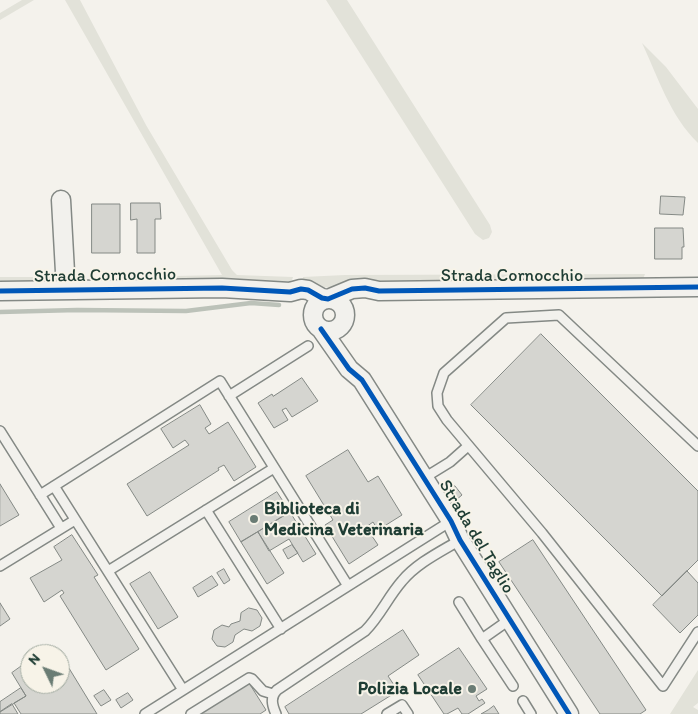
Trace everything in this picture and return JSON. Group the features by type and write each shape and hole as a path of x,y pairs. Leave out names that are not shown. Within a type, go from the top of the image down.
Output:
{"street":[{"path":"61,200 66,290"},
{"name":"Strada Cornocchio","path":"379,291 354,301 342,326 332,332 317,323 315,306 318,302 352,289 366,288 379,291 698,287"},
{"name":"Strada Cornocchio","path":"0,291 222,288 288,292 304,290 322,298 333,299 342,305 345,318"},
{"path":"288,292 307,306 317,323"},
{"name":"Strada del Taglio","path":"345,318 342,336 358,367 362,380 451,521 460,540 568,714"},
{"name":"Strada del Taglio","path":"317,323 351,371 362,380"}],"lane":[{"path":"698,446 559,315 506,318 444,373 437,394 438,406 447,420 542,534 663,686 698,632"},
{"path":"229,396 308,346"},
{"path":"40,495 220,382 348,586"},
{"path":"0,431 61,528"},
{"path":"424,478 450,462 468,446"},
{"path":"108,571 274,468"},
{"path":"54,486 183,690"},
{"path":"206,510 281,628"},
{"path":"0,566 75,520"},
{"path":"145,714 451,521"},
{"path":"276,714 272,700 273,694 277,690 365,631 374,622 389,597 404,578 426,560 460,540"},
{"path":"459,602 513,686"},
{"path":"482,639 509,620"},
{"path":"191,714 250,678 263,691 273,694"},
{"path":"522,701 531,714"},
{"path":"387,714 402,705 408,714"}],"shaded area":[{"path":"22,0 34,0 0,20 0,13"},
{"path":"65,0 80,0 146,125 232,270 237,275 293,277 287,284 178,280 175,276 222,275"},
{"path":"326,0 347,0 490,225 492,232 489,238 483,240 475,234"},
{"path":"642,43 666,67 698,109 698,143 672,108"},
{"path":"645,274 643,279 640,280 352,285 319,288 303,282 303,277 345,275"},
{"path":"0,277 52,277 50,283 0,285"},
{"path":"698,670 698,703 693,707 698,710 698,714 670,714"}],"building":[{"path":"661,196 685,197 683,215 660,214"},
{"path":"131,203 160,203 161,219 155,219 155,253 137,253 137,219 131,220"},
{"path":"92,204 120,204 120,253 92,253"},
{"path":"655,228 683,228 684,247 682,247 682,259 655,259"},
{"path":"541,334 698,491 698,560 662,596 471,405"},
{"path":"302,378 318,401 292,417 286,408 282,410 288,420 274,428 258,403"},
{"path":"200,405 211,424 205,428 209,434 228,422 256,467 234,481 224,465 147,516 127,484 189,445 185,440 173,448 161,429"},
{"path":"348,450 368,482 378,476 402,515 378,530 373,522 366,527 378,545 349,564 325,525 333,520 306,476"},
{"path":"0,484 19,515 0,526"},
{"path":"455,486 462,495 456,500 449,490"},
{"path":"277,492 290,512 241,542 229,522"},
{"path":"290,512 316,554 303,562 289,539 269,551 258,532"},
{"path":"258,532 284,573 267,584 241,542"},
{"path":"72,535 98,575 94,577 139,649 106,670 60,596 64,593 62,590 44,602 30,578 62,560 54,547"},
{"path":"533,540 646,710 640,714 600,714 499,562"},
{"path":"292,545 298,553 288,559 283,550"},
{"path":"224,569 230,580 224,584 217,573"},
{"path":"687,571 698,583 698,615 680,633 653,605"},
{"path":"150,572 178,617 158,629 130,584"},
{"path":"212,576 218,585 198,597 193,588"},
{"path":"0,603 10,619 0,626"},
{"path":"249,608 257,610 262,618 260,626 252,631 244,629 235,635 233,642 225,647 217,646 212,639 214,630 222,625 229,627 231,624 240,621 241,613"},
{"path":"403,630 419,655 388,676 398,691 361,714 289,714 285,707"},
{"path":"459,648 487,689 476,696 479,701 482,699 485,703 468,714 462,714 458,708 444,714 418,675"},
{"path":"20,667 20,686 12,673"},
{"path":"70,670 97,714 21,714 14,703 26,696 25,694 70,694"},
{"path":"249,683 266,710 260,714 201,714"},
{"path":"20,689 20,694 25,694 26,696 0,712 0,702"},
{"path":"104,690 111,700 101,706 94,696"},
{"path":"128,693 133,700 121,708 116,700"},
{"path":"12,704 18,714 0,714 0,712"},
{"path":"494,706 499,714 481,714 488,710"}],"waterway":[{"path":"0,312 77,310 186,311 251,303 279,305"}],"cycle path":[{"path":"0,291 222,288 290,292 301,289 328,299 352,289 365,288 379,291 698,287"},
{"path":"321,329 349,369 362,380 569,714"}],"place":[{"name":"Biblioteca di Medicina Veterinaria","path":"254,519"},
{"name":"Polizia Locale","path":"472,689"}]}
